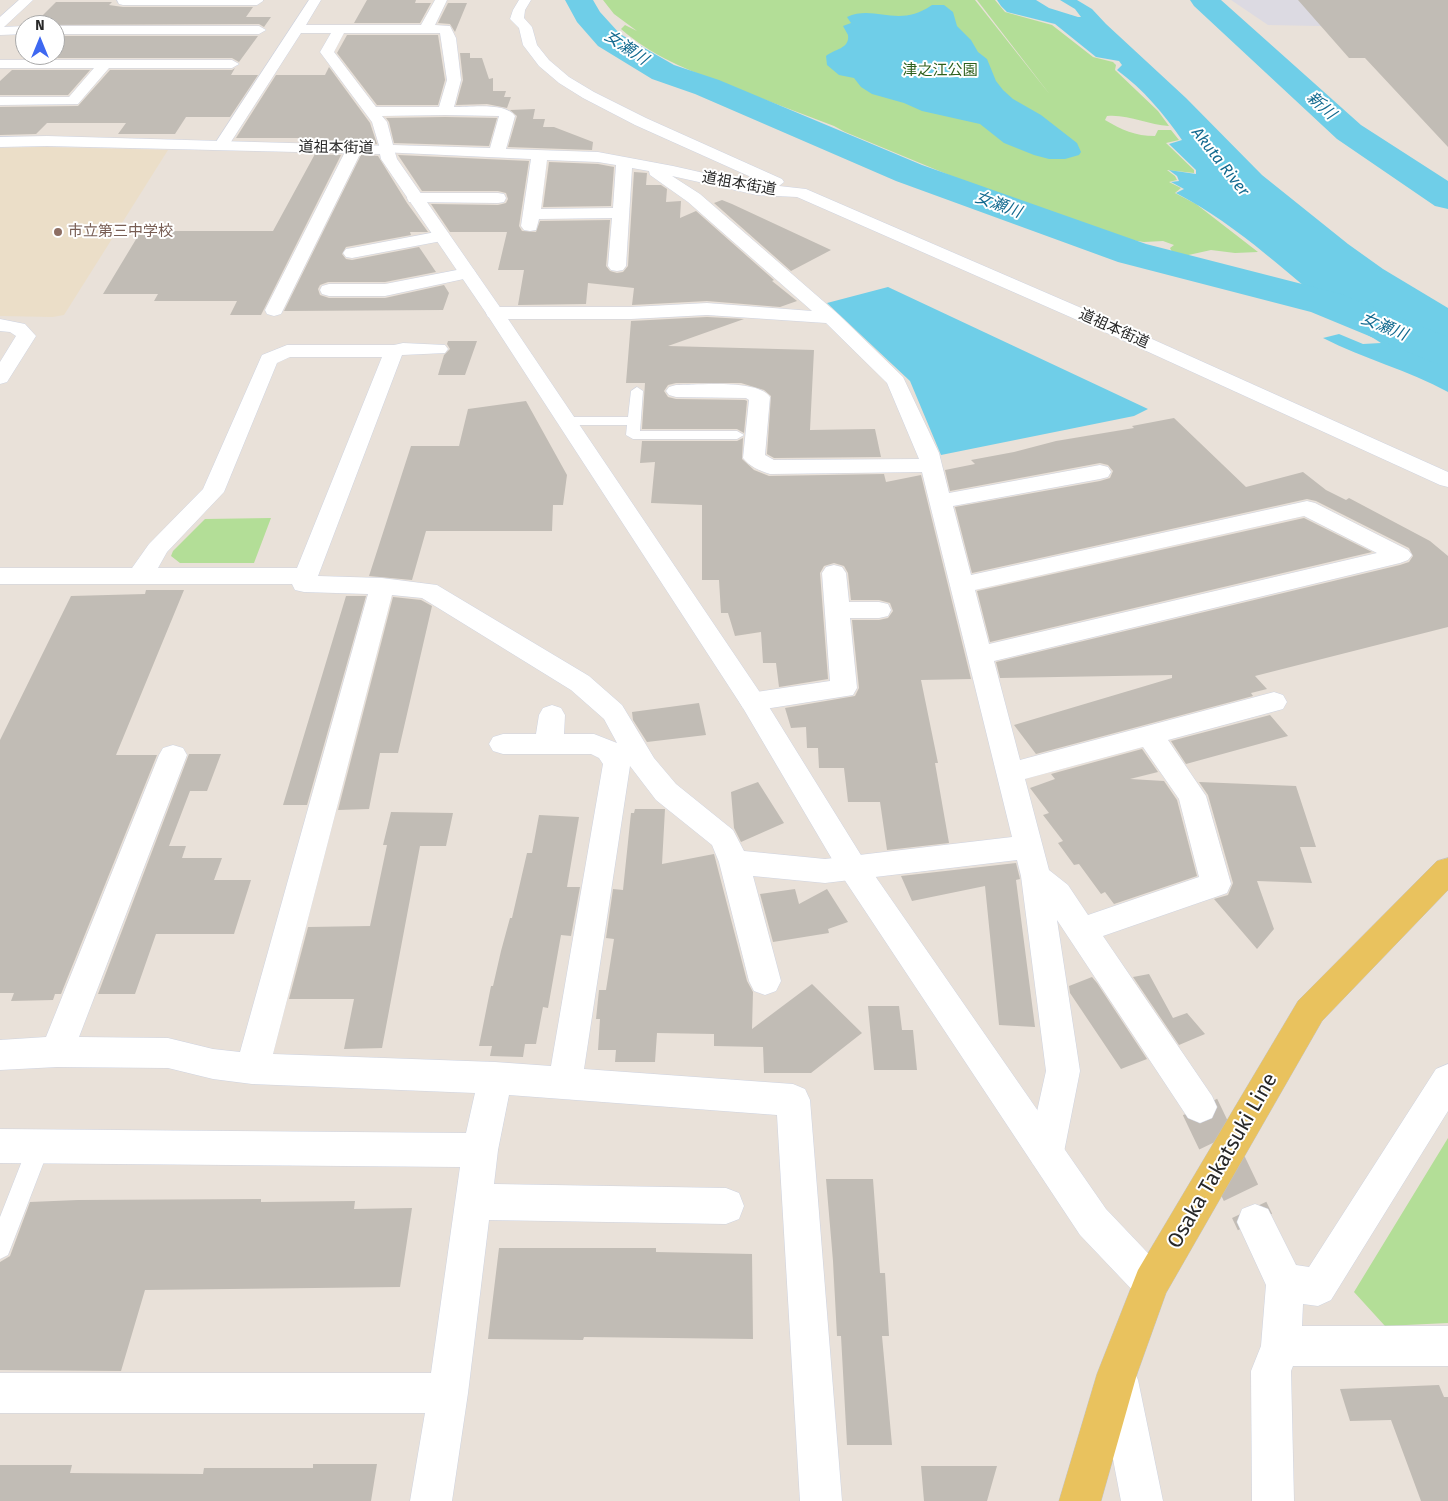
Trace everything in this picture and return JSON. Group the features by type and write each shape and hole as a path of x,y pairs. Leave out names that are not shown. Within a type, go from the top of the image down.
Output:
{"main road":[{"name":"Osaka Takatsuki Line","path":"1080,1501 1117,1374 1151,1283 1310,1011 1448,870"}],"street":[{"path":"0,24 27,0"},
{"path":"222,145 315,0"},
{"path":"426,29 441,0"},
{"path":"525,0 519,10 517,19 525,27 525,35 529,44 545,65 557,75 592,98 617,111 800,192"},
{"path":"96,30 118,6 256,1 266,14"},
{"path":"297,29 445,28 449,38 454,80 445,111"},
{"path":"340,29 327,52 379,122 389,159 495,314 752,701 853,868 1093,1222 1151,1283"},
{"path":"0,31 15,30"},
{"path":"65,30 259,30"},
{"path":"201,64 228,30"},
{"path":"0,64 232,64"},
{"path":"0,101 73,101 105,64"},
{"path":"372,112 503,112 508,116 497,152"},
{"name":"道祖本街道","path":"0,142 47,141 355,148 598,157 757,190 800,192 1116,330 1448,480"},
{"path":"274,310 355,148"},
{"path":"540,154 531,220 621,213"},
{"path":"617,266 621,213 636,164 694,198 831,318 896,381 928,453 1033,862 1063,1071 1046,1152"},
{"path":"415,198 498,198"},
{"path":"352,253 441,236"},
{"path":"329,290 385,290 467,273"},
{"path":"495,314 631,313 707,310 831,318"},
{"path":"0,325 19,328 26,336 0,378"},
{"path":"139,576 152,559 157,548 213,492 269,359 287,351 438,349"},
{"path":"394,351 304,584 382,586 428,591 580,683 613,712 644,765 666,792 723,838 734,862 765,981"},
{"path":"676,391 712,384 750,392 760,397 754,458 770,468 931,465"},
{"path":"941,501 1100,472"},
{"path":"962,585 1307,508 1400,555 980,655"},
{"path":"752,701 844,688 834,573"},
{"path":"0,576 306,576"},
{"path":"252,1069 382,586"},
{"path":"837,610 880,610"},
{"path":"1010,773 1274,702"},
{"path":"549,744 552,715"},
{"path":"1081,931 1216,884 1192,796 1150,736"},
{"path":"503,744 594,744 609,751 617,763 565,1083"},
{"path":"57,1052 173,755"},
{"path":"734,862 825,871 853,868 1033,862"},
{"path":"1033,862 1058,894 1200,1108"},
{"path":"0,1055 57,1052 168,1053 213,1064 252,1069 495,1078 793,1100 821,1501"},
{"path":"431,1501 448,1393 480,1150 495,1078"},
{"path":"1285,1283 1318,1287 1448,1080"},
{"path":"0,1146 480,1150"},
{"path":"473,1202 726,1206"},
{"path":"1256,1222 1285,1283 1281,1346 1271,1370 1273,1501"},
{"path":"1281,1346 1448,1346"},
{"path":"1117,1374 1142,1501"},
{"path":"0,1392 448,1393"}],"lane":[{"path":"637,391 633,435 737,435"},
{"path":"565,421 634,421"},
{"path":"0,1247 39,1146"}],"shaded area":[{"path":"1231,0 1448,0 1369,27 1268,25"},
{"name":"市立第三中学校","path":"0,148 168,150 64,315 53,317 0,316"}],"green space":[{"name":"津之江公園","path":"603,0 975,0 1051,96 977,0 995,0 1005,12 1052,25 1093,57 1113,62 1116,65 1115,70 1158,111 1169,126 1115,116 1107,116 1105,120 1141,135 1155,136 1158,130 1171,130 1179,140 1166,143 1194,170 1194,173 1167,170 1177,180 1169,182 1181,188 1175,193 1196,204 1258,252 1235,253 1211,250 1184,256 1172,252 1170,248 1174,245 1163,241 1144,242 1115,238 1048,216 834,126 698,74 658,55 621,29 625,25 637,31 614,14"},
{"path":"271,518 254,563 180,563 171,556 173,551 205,519"},
{"path":"1448,1138 1448,1323 1385,1326 1354,1292"}],"water":[{"name":"Akuta River","path":"997,0 1036,0 1049,8 1078,17 1081,17 1075,9 1060,0 1077,0 1092,9 1186,98 1262,175 1348,244 1383,269 1448,308 1448,392 1323,338 1339,334 1363,344 1381,343 1349,323 1244,237 1200,206 1176,193 1184,189 1171,182 1179,181 1177,176 1169,170 1196,174 1196,170 1169,144 1182,140 1152,102 1117,70 1122,65 1119,61 1096,57 1055,24 1007,12"},
{"path":"932,5 944,5 953,12 957,26 971,40 978,52 987,59 996,81 1003,90 1013,99 1041,115 1077,143 1081,152 1079,155 1065,159 1049,159 1034,155 1004,143 980,124 922,111 904,103 872,94 861,87 854,78 839,75 827,65 826,56 847,43 848,35 843,26 851,23 847,17 867,13 908,15 920,12"},
{"path":"888,287 1148,409 1134,416 941,455 910,381 827,303"}],"building":[{"path":"367,0 416,0 415,3 431,3 420,23 354,23"},
{"path":"1298,0 1448,0 1448,147 1365,58 1349,58"},
{"path":"56,2 112,2 109,5 123,7 253,7 246,17 271,17 264,27 259,24 65,25 65,15 43,15"},
{"path":"448,3 467,3 455,32 450,24 438,23"},
{"path":"347,35 438,35 445,80 438,105 377,105 337,53"},
{"path":"65,36 258,36 239,62 232,58 65,58"},
{"path":"460,53 470,53 470,58 482,58 489,79 493,78 493,91 506,91 504,97 511,97 507,108 487,104 456,105 463,80"},
{"path":"329,67 370,123 377,144 356,141 322,142 324,138 236,138 276,75 325,75"},
{"path":"235,68 231,75 258,75 230,117 186,117 175,134 118,134 126,123 47,123 36,134 0,135 0,107 78,106 110,70 232,70"},
{"path":"12,70 90,70 68,95 0,95 0,81"},
{"path":"535,109 533,119 545,119 543,127 554,127 593,142 592,150 508,147 517,116 510,110"},
{"path":"386,118 497,118 489,146 394,143 389,122"},
{"path":"315,154 341,155 261,315 230,315 237,301 154,301 158,294 103,294 141,231 273,231"},
{"path":"361,155 378,156 407,203 428,232 410,232 411,235 346,247 342,254 346,259 352,260 419,247 436,272 385,282 328,282 320,285 318,289 320,295 329,298 385,298 444,285 449,293 443,310 284,311"},
{"path":"398,155 529,161 519,226 522,231 536,232 540,221 610,220 606,266 610,271 617,273 623,272 628,266 634,172 647,173 646,185 661,185 667,189 666,202 681,201 680,218 696,211 774,280 772,281 797,301 780,307 707,301 632,305 634,288 588,283 586,304 518,305 524,270 498,270 507,232 450,232 431,204 498,205 506,203 508,199 506,193 498,191 422,191"},
{"path":"549,162 598,164 614,167 611,206 543,207"},
{"path":"722,200 831,250 791,271 714,203"},
{"path":"707,317 744,319 668,346 814,350 810,430 875,429 881,457 774,458 767,454 771,396 764,390 741,383 676,383 668,385 664,391 668,397 676,399 747,401 744,433 737,429 642,429 645,383 626,383 631,321"},
{"path":"448,341 477,341 465,375 438,375 444,355 450,349 447,344"},
{"path":"526,401 567,475 563,505 553,505 552,531 426,531 412,580 369,576 411,446 459,446 468,409"},
{"path":"1174,418 1246,487 1303,472 1326,490 1346,500 1349,498 1430,541 1448,556 1448,627 1255,676 1267,689 1251,693 1253,696 1036,754 1014,725 1172,678 1172,675 1000,678 996,662 1400,565 1409,562 1413,556 1409,548 1316,501 1307,499 972,573 955,507 1100,481 1110,478 1113,471 1108,465 1100,463 950,491 945,470 975,464 971,460 1014,452 1056,441 1134,428 1132,426"},
{"path":"743,438 742,459 754,470 769,476 884,474 886,482 921,475 971,679 921,680 938,763 935,763 949,843 887,850 880,802 848,802 844,768 819,768 818,748 807,748 806,727 791,728 785,708 855,696 859,688 852,620 888,618 893,611 890,603 879,600 851,600 848,573 844,566 834,563 824,566 820,573 828,679 779,687 776,663 763,663 761,632 735,636 728,613 721,613 719,580 702,580 702,505 651,503 655,462 640,463 642,441 737,441"},
{"path":"1304,518 1372,552 990,642 977,591"},
{"path":"146,590 184,590 116,755 157,755 61,994 55,994 53,1000 11,1001 14,993 0,993 0,740 71,596 145,594"},
{"path":"346,596 366,596 307,805 283,805"},
{"path":"393,597 421,600 432,606 398,753 380,753 369,809 338,810"},
{"path":"699,703 706,735 647,742 633,720 632,712"},
{"path":"1270,715 1288,736 1186,764 1171,741"},
{"path":"1142,749 1158,772 1130,779 1164,781 1177,800 1197,876 1114,904 1105,892 1101,894 1079,864 1074,865 1058,843 1063,841 1043,815 1049,813 1030,788 1055,779 1051,774"},
{"path":"189,754 221,754 207,791 190,791 169,846 186,846 182,858 222,858 214,880 251,880 234,934 156,934 135,994 98,994"},
{"path":"758,782 784,823 741,842 734,828 731,792"},
{"path":"1199,782 1296,786 1316,847 1300,847 1312,883 1257,881 1274,929 1257,949 1214,899 1228,895 1233,883 1208,795"},
{"path":"635,809 665,809 662,864 714,854 747,981 753,992 752,1029 812,984 862,1033 811,1073 764,1073 763,1047 714,1046 714,1034 657,1033 655,1062 615,1062 616,1050 598,1050 600,1019 596,1019 599,990 606,990 614,939 606,938 613,889 623,890 631,813 634,813"},
{"path":"391,812 453,813 446,846 420,846 382,1048 344,1049 354,999 289,999 308,927 370,926 387,845 383,845"},
{"path":"539,815 579,817 567,887 580,887 571,936 561,935 548,1008 543,1007 536,1044 525,1044 523,1057 490,1056 492,1046 479,1046 491,986 493,986 510,918 512,918 527,853 532,853"},
{"path":"1016,863 1020,879 1016,880 1035,1027 999,1025 985,886 912,901 901,876"},
{"path":"795,889 799,904 827,889 848,922 828,929 829,933 773,942 760,894"},
{"path":"1149,974 1173,1018 1187,1013 1205,1034 1179,1045 1133,977"},
{"path":"1092,977 1147,1059 1121,1069 1070,993 1069,986"},
{"path":"868,1006 899,1006 902,1030 913,1030 917,1070 874,1070"},
{"path":"826,1179 873,1179 880,1273 885,1273 889,1336 882,1336 892,1445 847,1445 841,1336 837,1336"},
{"path":"261,1199 261,1202 355,1201 354,1209 412,1208 400,1287 145,1290 121,1371 0,1370 0,1262 10,1256 30,1202"},
{"path":"499,1248 656,1248 656,1252 752,1254 753,1339 584,1337 583,1340 488,1339"},
{"path":"1439,1385 1444,1397 1448,1397 1448,1501 1421,1501 1391,1420 1350,1421 1340,1389"},
{"path":"313,1464 377,1464 371,1501 0,1501 0,1465 72,1465 70,1473 203,1474 204,1468 313,1468"},
{"path":"921,1466 997,1466 987,1501 924,1501"}],"waterway":[{"name":"女瀬川","path":"579,0 587,16 609,40 642,61 663,72 707,87 909,173 1132,253 1326,303 1448,353"},
{"name":"新川","path":"1204,0 1349,132 1448,198"}],"tunnel":[{"path":"1200,1107 1255,1222"}],"place":[{"name":"市立第三中学校","path":"58,232"}]}
